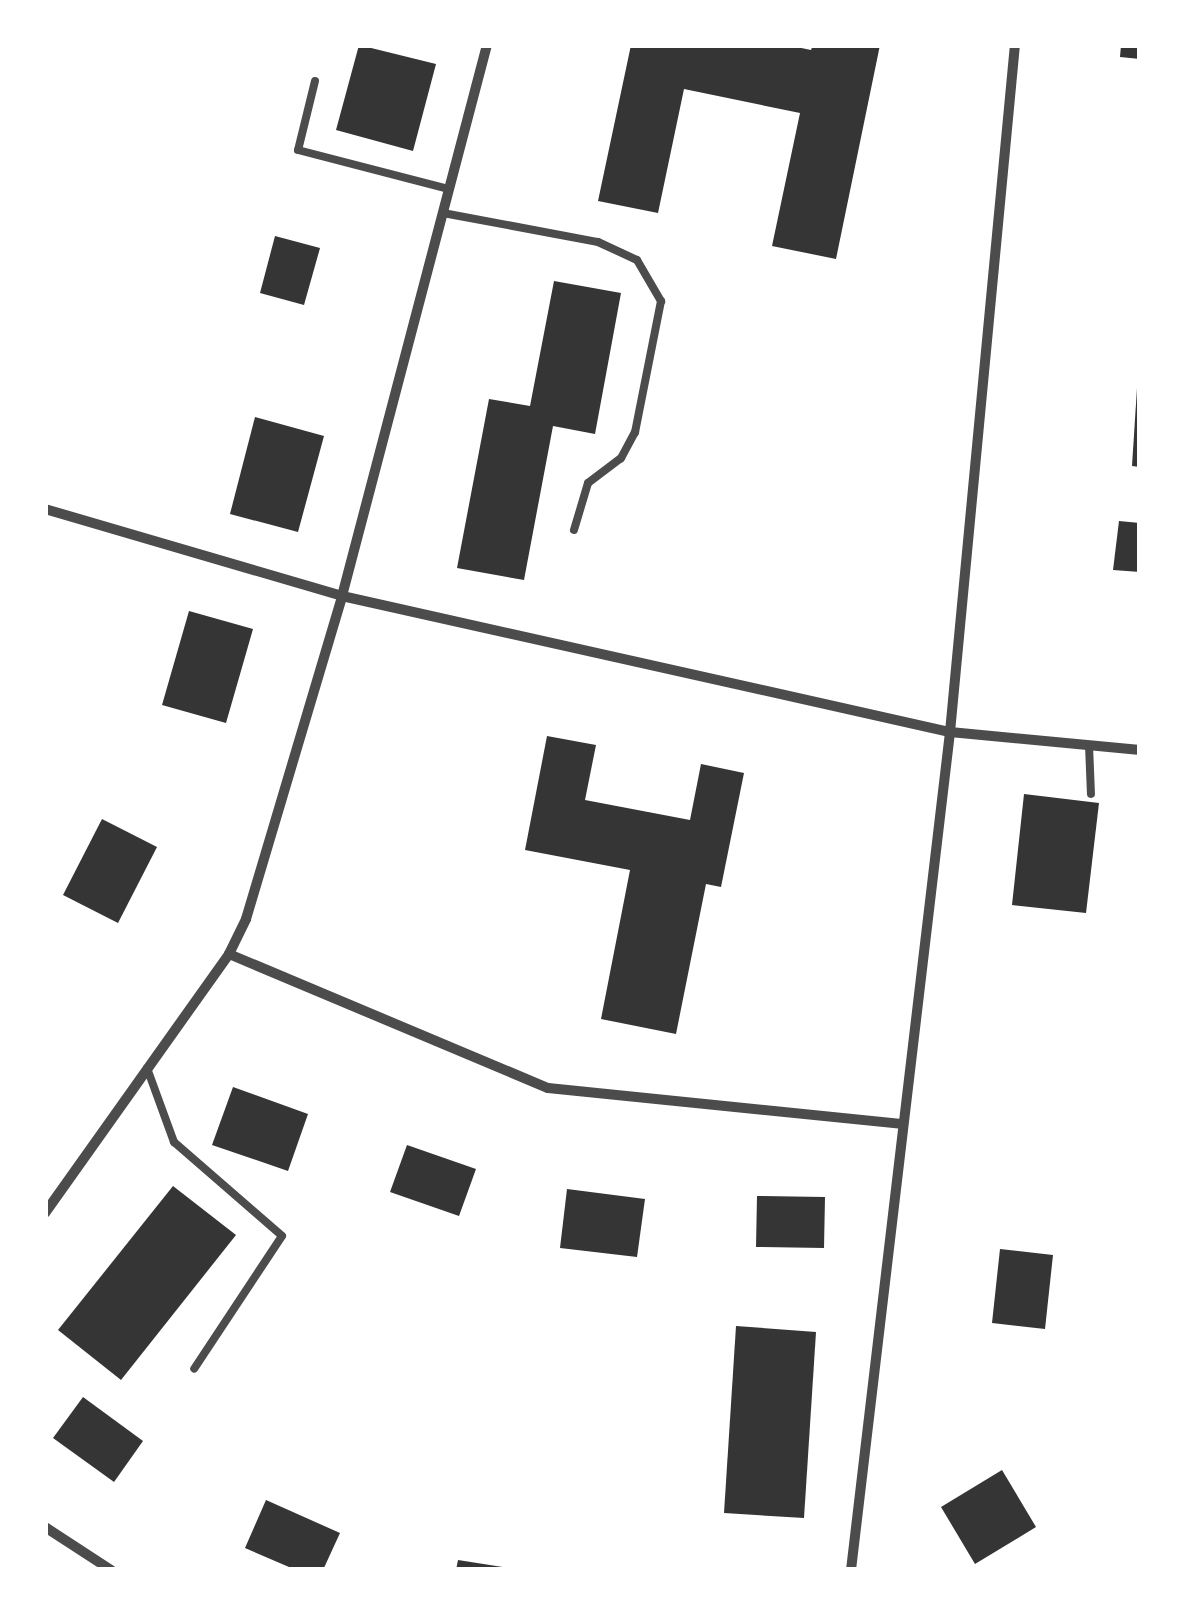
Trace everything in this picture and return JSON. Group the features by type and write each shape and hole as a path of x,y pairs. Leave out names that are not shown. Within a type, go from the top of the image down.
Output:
{"street":[{"path":"45,1212 228,954 246,919 342,596 487,45"},
{"path":"851,1570 950,732 1015,45"},
{"path":"45,509 342,596 950,732 1140,750"},
{"path":"228,954 548,1088 901,1124"},
{"path":"45,1527 111,1570"}],"lane":[{"path":"315,81 298,150 449,189"},
{"path":"443,212 598,242 637,260 660,301 635,432 621,458 588,484 574,530"},
{"path":"1089,746 1091,794"},
{"path":"148,1068 174,1142 282,1236 194,1369"}],"building":[{"path":"359,45 436,64 413,151 336,130"},
{"path":"631,45 787,45 811,50 813,45 880,45 836,259 772,246 800,113 684,89 658,213 598,201"},
{"path":"1121,45 1140,45 1140,59 1120,57"},
{"path":"275,236 320,248 304,305 260,293"},
{"path":"554,281 621,293 595,434 553,426 524,580 457,568 489,399 530,406"},
{"path":"1140,388 1140,467 1132,466"},
{"path":"255,417 324,436 298,532 230,514"},
{"path":"1119,521 1140,523 1140,572 1113,570"},
{"path":"189,611 253,629 226,723 162,705"},
{"path":"547,736 596,745 585,800 690,820 701,764 744,773 721,887 706,884 676,1034 601,1019 630,870 525,850"},
{"path":"1024,794 1099,803 1086,913 1012,905"},
{"path":"102,819 157,847 118,923 63,895"},
{"path":"233,1087 308,1114 288,1171 212,1145"},
{"path":"407,1145 476,1169 459,1216 390,1192"},
{"path":"173,1186 236,1235 121,1380 58,1330"},
{"path":"567,1189 645,1199 637,1257 560,1248"},
{"path":"757,1196 825,1197 824,1248 756,1247"},
{"path":"1000,1249 1053,1255 1045,1329 992,1323"},
{"path":"736,1326 816,1332 804,1518 724,1513"},
{"path":"83,1397 143,1441 114,1482 53,1438"},
{"path":"1002,1470 1036,1527 975,1564 941,1507"},
{"path":"266,1500 340,1533 323,1570 296,1570 245,1548"},
{"path":"458,1560 509,1568 456,1570"}]}
